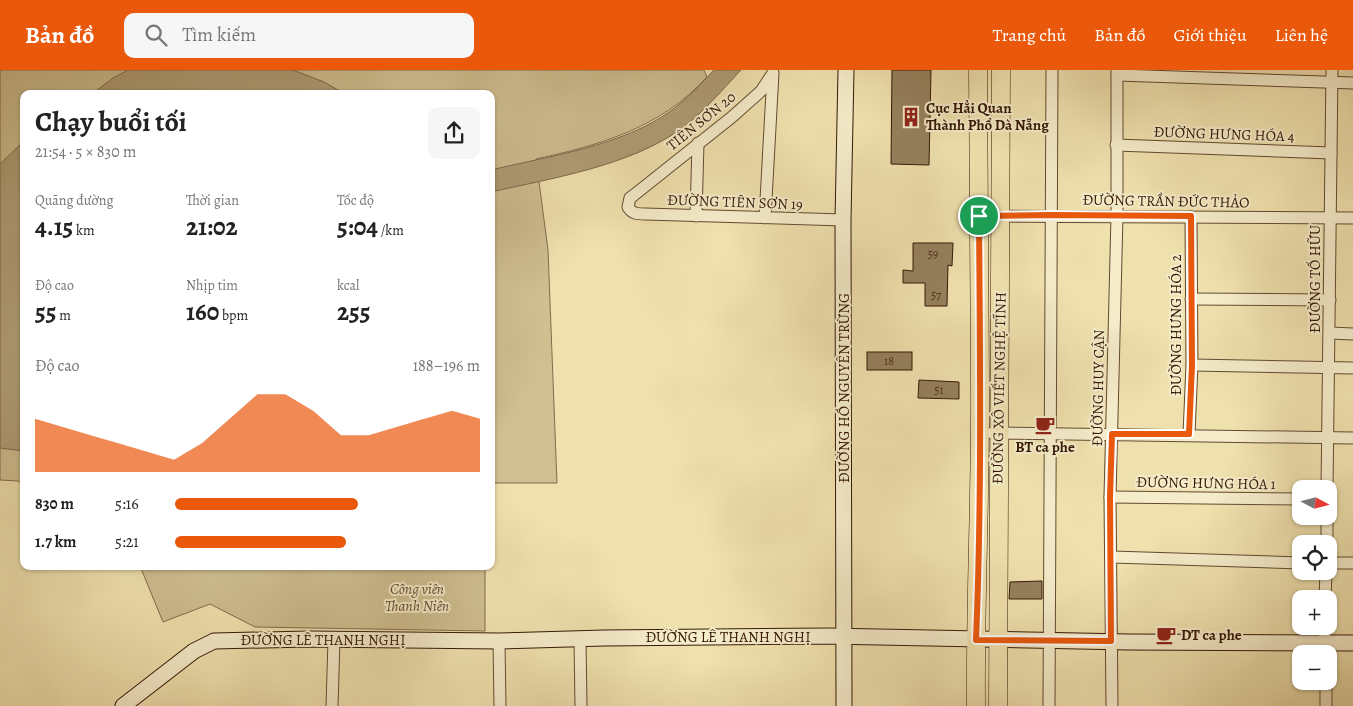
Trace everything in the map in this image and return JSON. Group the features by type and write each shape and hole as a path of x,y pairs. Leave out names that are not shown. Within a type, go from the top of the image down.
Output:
{"main road":[{"name":"ĐƯỜNG HỒ NGUYÊN TRỪNG","path":"844,706 843,220 846,70"},
{"name":"ĐƯỜNG XÔ VIẾT NGHỆ TĨNH","path":"976,706 980,432 978,70"},
{"name":"ĐƯỜNG XÔ VIẾT NGHỆ TĨNH","path":"998,706 1000,70"},
{"name":"ĐƯỜNG LÊ THANH NGHỊ","path":"124,706 194,650 214,641 309,639 500,641 845,636 1292,647"},
{"name":"ĐƯỜNG LÊ THANH NGHỊ","path":"1337,646 1353,643"}],"street":[{"path":"1049,706 1052,70"},
{"name":"ĐƯỜNG TỐ HỮU","path":"1327,480 1332,70"},
{"name":"TIÊN SƠN 20","path":"628,207 630,198 732,117 761,91 773,73 765,218"},
{"path":"1117,73 1353,84"},
{"name":"ĐƯỜNG HUY CẬN","path":"1112,706 1110,497 1117,216 1117,73"},
{"path":"696,216 698,144"},
{"name":"ĐƯỜNG HƯNG HÓA 4","path":"1116,145 1330,153"},
{"name":"ĐƯỜNG TIÊN SƠN 19","path":"628,207 636,214 843,220"},
{"name":"ĐƯỜNG TRẦN ĐỨC THẢO","path":"979,216 1353,218"},
{"name":"ĐƯỜNG HƯNG HÓA 2","path":"1189,434 1192,365 1191,216"},
{"path":"1191,299 1330,300"},
{"path":"1330,333 1353,334"},
{"path":"1192,365 1353,368"},
{"path":"980,432 1353,438"},
{"name":"ĐƯỜNG HƯNG HÓA 1","path":"1110,497 1292,500"},
{"path":"1112,557 1292,563"},
{"path":"1337,563 1353,563"},
{"path":"580,639 582,706"},
{"path":"332,706 334,640"},
{"path":"500,641 500,706"},
{"path":"1326,690 1326,706"}],"green space":[{"path":"0,70 704,70 707,77 689,95 650,122 606,140 536,159 548,250 557,483 495,483 495,90 20,90 20,482 0,480"},
{"name":"Công viên Thanh Niên","path":"142,570 485,570 485,631 255,627 210,604 163,622"}],"shaded area":[{"path":"128,70 293,70 324,82 338,90 97,90"},
{"path":"714,70 741,70 713,101 681,129 660,142 614,162 565,176 495,191 495,169 585,148 631,133 672,110 689,96"},
{"path":"20,145 20,450 0,448 0,164"}],"building":[{"name":"Cục Hẳi Quan Thành Phổ Dà Nẵng","path":"892,70 931,70 929,165 891,164"},
{"path":"913,243 953,243 952,266 948,265 947,306 925,306 925,283 903,283 903,270 913,271"},
{"path":"867,352 912,352 912,370 867,370"},
{"path":"919,380 959,382 959,399 918,398"},
{"path":"1042,581 1042,599 1009,599 1010,582"}],"place":[{"name":"Cục Hẳi Quan Thành Phổ Dà Nẵng","path":"911,117"},
{"name":"BT ca phe","path":"1045,425"},
{"name":"DT ca phe","path":"1166,635"}],"route":[{"path":"979,216 1191,216 1192,365 1189,434 1112,434 1110,497 1112,557 1111,641 976,640 979,551 979,216"}]}
